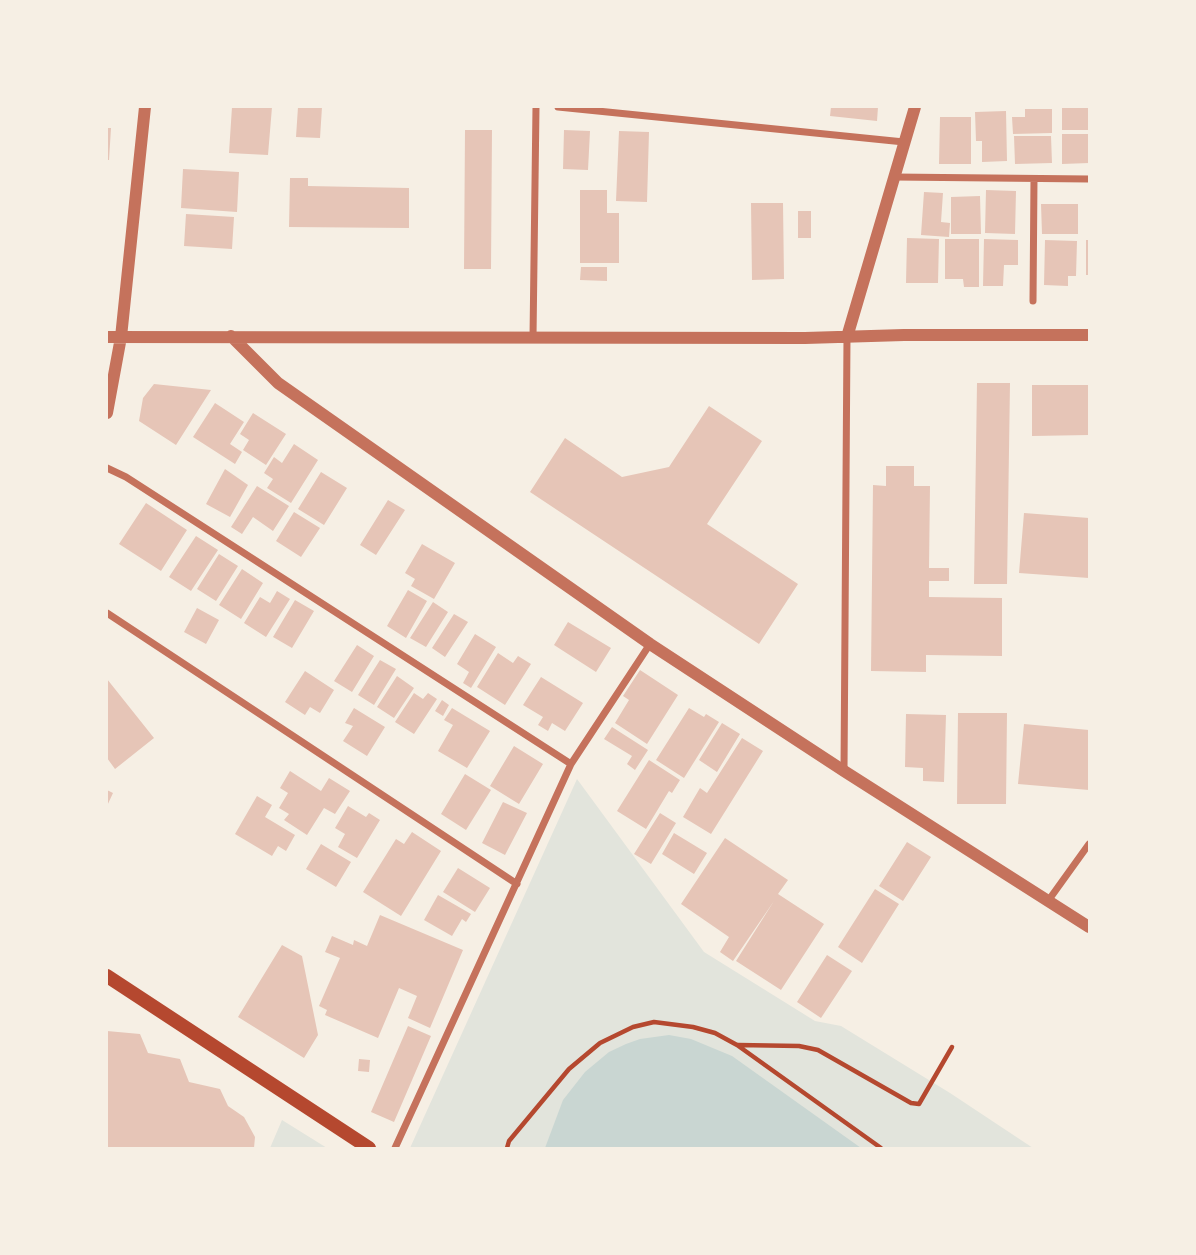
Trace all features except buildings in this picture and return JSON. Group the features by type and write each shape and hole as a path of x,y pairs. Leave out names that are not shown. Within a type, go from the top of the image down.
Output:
{"main road":[{"path":"107,976 369,1148"}],"street":[{"path":"107,413 121,337 145,107"},
{"path":"533,337 536,107"},
{"path":"558,107 904,142"},
{"path":"844,771 847,337 915,107"},
{"path":"893,177 1089,179"},
{"path":"1033,301 1034,179"},
{"path":"107,337 1089,335"},
{"path":"231,336 278,383 650,644 1089,926"},
{"path":"107,468 126,477 571,764"},
{"path":"107,613 517,884"},
{"path":"395,1148 571,764 650,644"},
{"path":"1048,901 1089,844"}],"path":[{"path":"507,1148 509,1141 569,1069 600,1043 633,1027 654,1022 675,1023 715,1033 737,1045 881,1148"},
{"path":"737,1045 799,1046 818,1050 911,1103 919,1104 951,1047"}],"shaded area":[{"path":"577,779 704,952 815,1021 841,1026 1033,1148 410,1148"},
{"path":"669,1035 691,1039 732,1056 861,1148 545,1148 563,1100 585,1072 609,1052 626,1044"},
{"path":"282,1120 327,1148 270,1148"}]}
